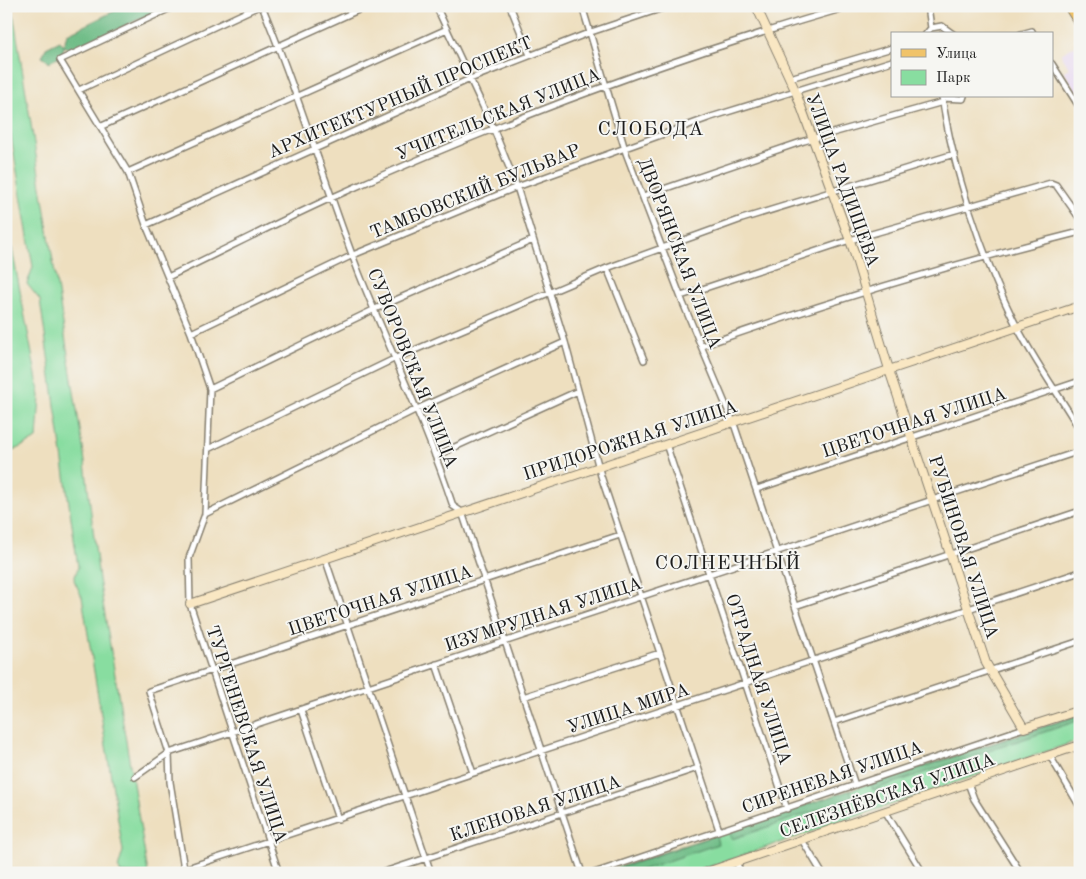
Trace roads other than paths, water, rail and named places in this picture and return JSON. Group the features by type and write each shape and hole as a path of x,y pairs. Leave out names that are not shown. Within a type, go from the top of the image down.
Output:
{"main road":[{"path":"1068,6 1080,25"},
{"path":"1077,6 1080,11"}],"street":[{"path":"175,6 60,60 102,126 128,172 146,225 191,333 210,388 374,308 533,240"},
{"path":"79,90 261,6"},
{"name":"СУВОРОВСКАЯ УЛИЦА","path":"261,6 279,46 313,148 352,255 417,409 453,506 462,512 582,873"},
{"path":"102,126 367,6"},
{"path":"436,6 494,130 517,187 551,292 598,466 719,830"},
{"path":"510,6 530,55"},
{"name":"ДВОРЯНСКАЯ УЛИЦА","path":"582,6 607,84 624,147 681,296 733,422 855,785"},
{"name":"АРХИТЕКТУРНЫЙ ПРОСПЕКТ","path":"146,225 313,148 470,79 591,32 669,6"},
{"name":"УЛИЦА РАДИЩЕВА","path":"756,6 790,78 813,138 850,240 889,369"},
{"name":"УЧИТЕЛЬСКАЯ УЛИЦА","path":"168,277 331,198 607,84 768,30 851,6"},
{"path":"928,6 931,28"},
{"path":"928,32 931,28 942,26 950,32"},
{"path":"128,172 447,29"},
{"path":"790,78 891,48"},
{"name":"ТАМБОВСКИЙ БУЛЬВАР","path":"191,333 352,255 517,187 624,147 795,90 891,61"},
{"path":"1054,67 1080,108"},
{"path":"643,196 813,138 942,99 963,100 964,98"},
{"path":"942,99 954,154 987,255 1018,327 1080,430"},
{"path":"208,449 396,358 607,268 832,190 954,154"},
{"path":"681,296 850,240 1051,183 1056,185 1080,219"},
{"path":"702,346 987,255 1080,232"},
{"path":"607,268 644,360"},
{"name":"ПРИДОРОЖНАЯ УЛИЦА","path":"190,604 325,557 1080,306"},
{"path":"205,514 417,409 565,342"},
{"name":"РУБИНОВАЯ УЛИЦА","path":"889,369 990,671 1024,728"},
{"name":"ЦВЕТОЧНАЯ УЛИЦА","path":"757,489 1080,382"},
{"name":"ТУРГЕНЕВСКАЯ УЛИЦА","path":"210,388 205,514 189,558 190,604 278,873"},
{"path":"435,456 578,391"},
{"name":"ОТРАДНАЯ УЛИЦА","path":"666,444 787,809"},
{"name":"ИЗУМРУДНАЯ УЛИЦА","path":"135,777 169,753 1080,451"},
{"path":"795,606 1080,511"},
{"name":"ЦВЕТОЧНАЯ УЛИЦА","path":"169,753 149,691 620,535"},
{"path":"325,557 431,873"},
{"name":"УЛИЦА МИРА","path":"169,753 170,782 184,869 1080,572"},
{"path":"834,722 1080,641"},
{"path":"523,697 660,653"},
{"path":"436,664 473,773"},
{"path":"301,710 338,819"},
{"name":"СИРЕНЕВАЯ УЛИЦА","path":"594,873 1080,710"},
{"name":"СЕЛЕЗНЁВСКАЯ УЛИЦА","path":"704,873 1080,745"},
{"path":"1050,756 1080,807"},
{"name":"КЛЕНОВАЯ УЛИЦА","path":"381,873 698,768"},
{"path":"968,783 974,799 1021,873"},
{"path":"886,811 923,873"},
{"path":"802,840 822,873"},
{"path":"736,862 741,873"}],"district":[{"name":"СЛОБОДА","path":"651,128"},
{"name":"СОЛНЕЧНЫЙ","path":"728,562"}]}
